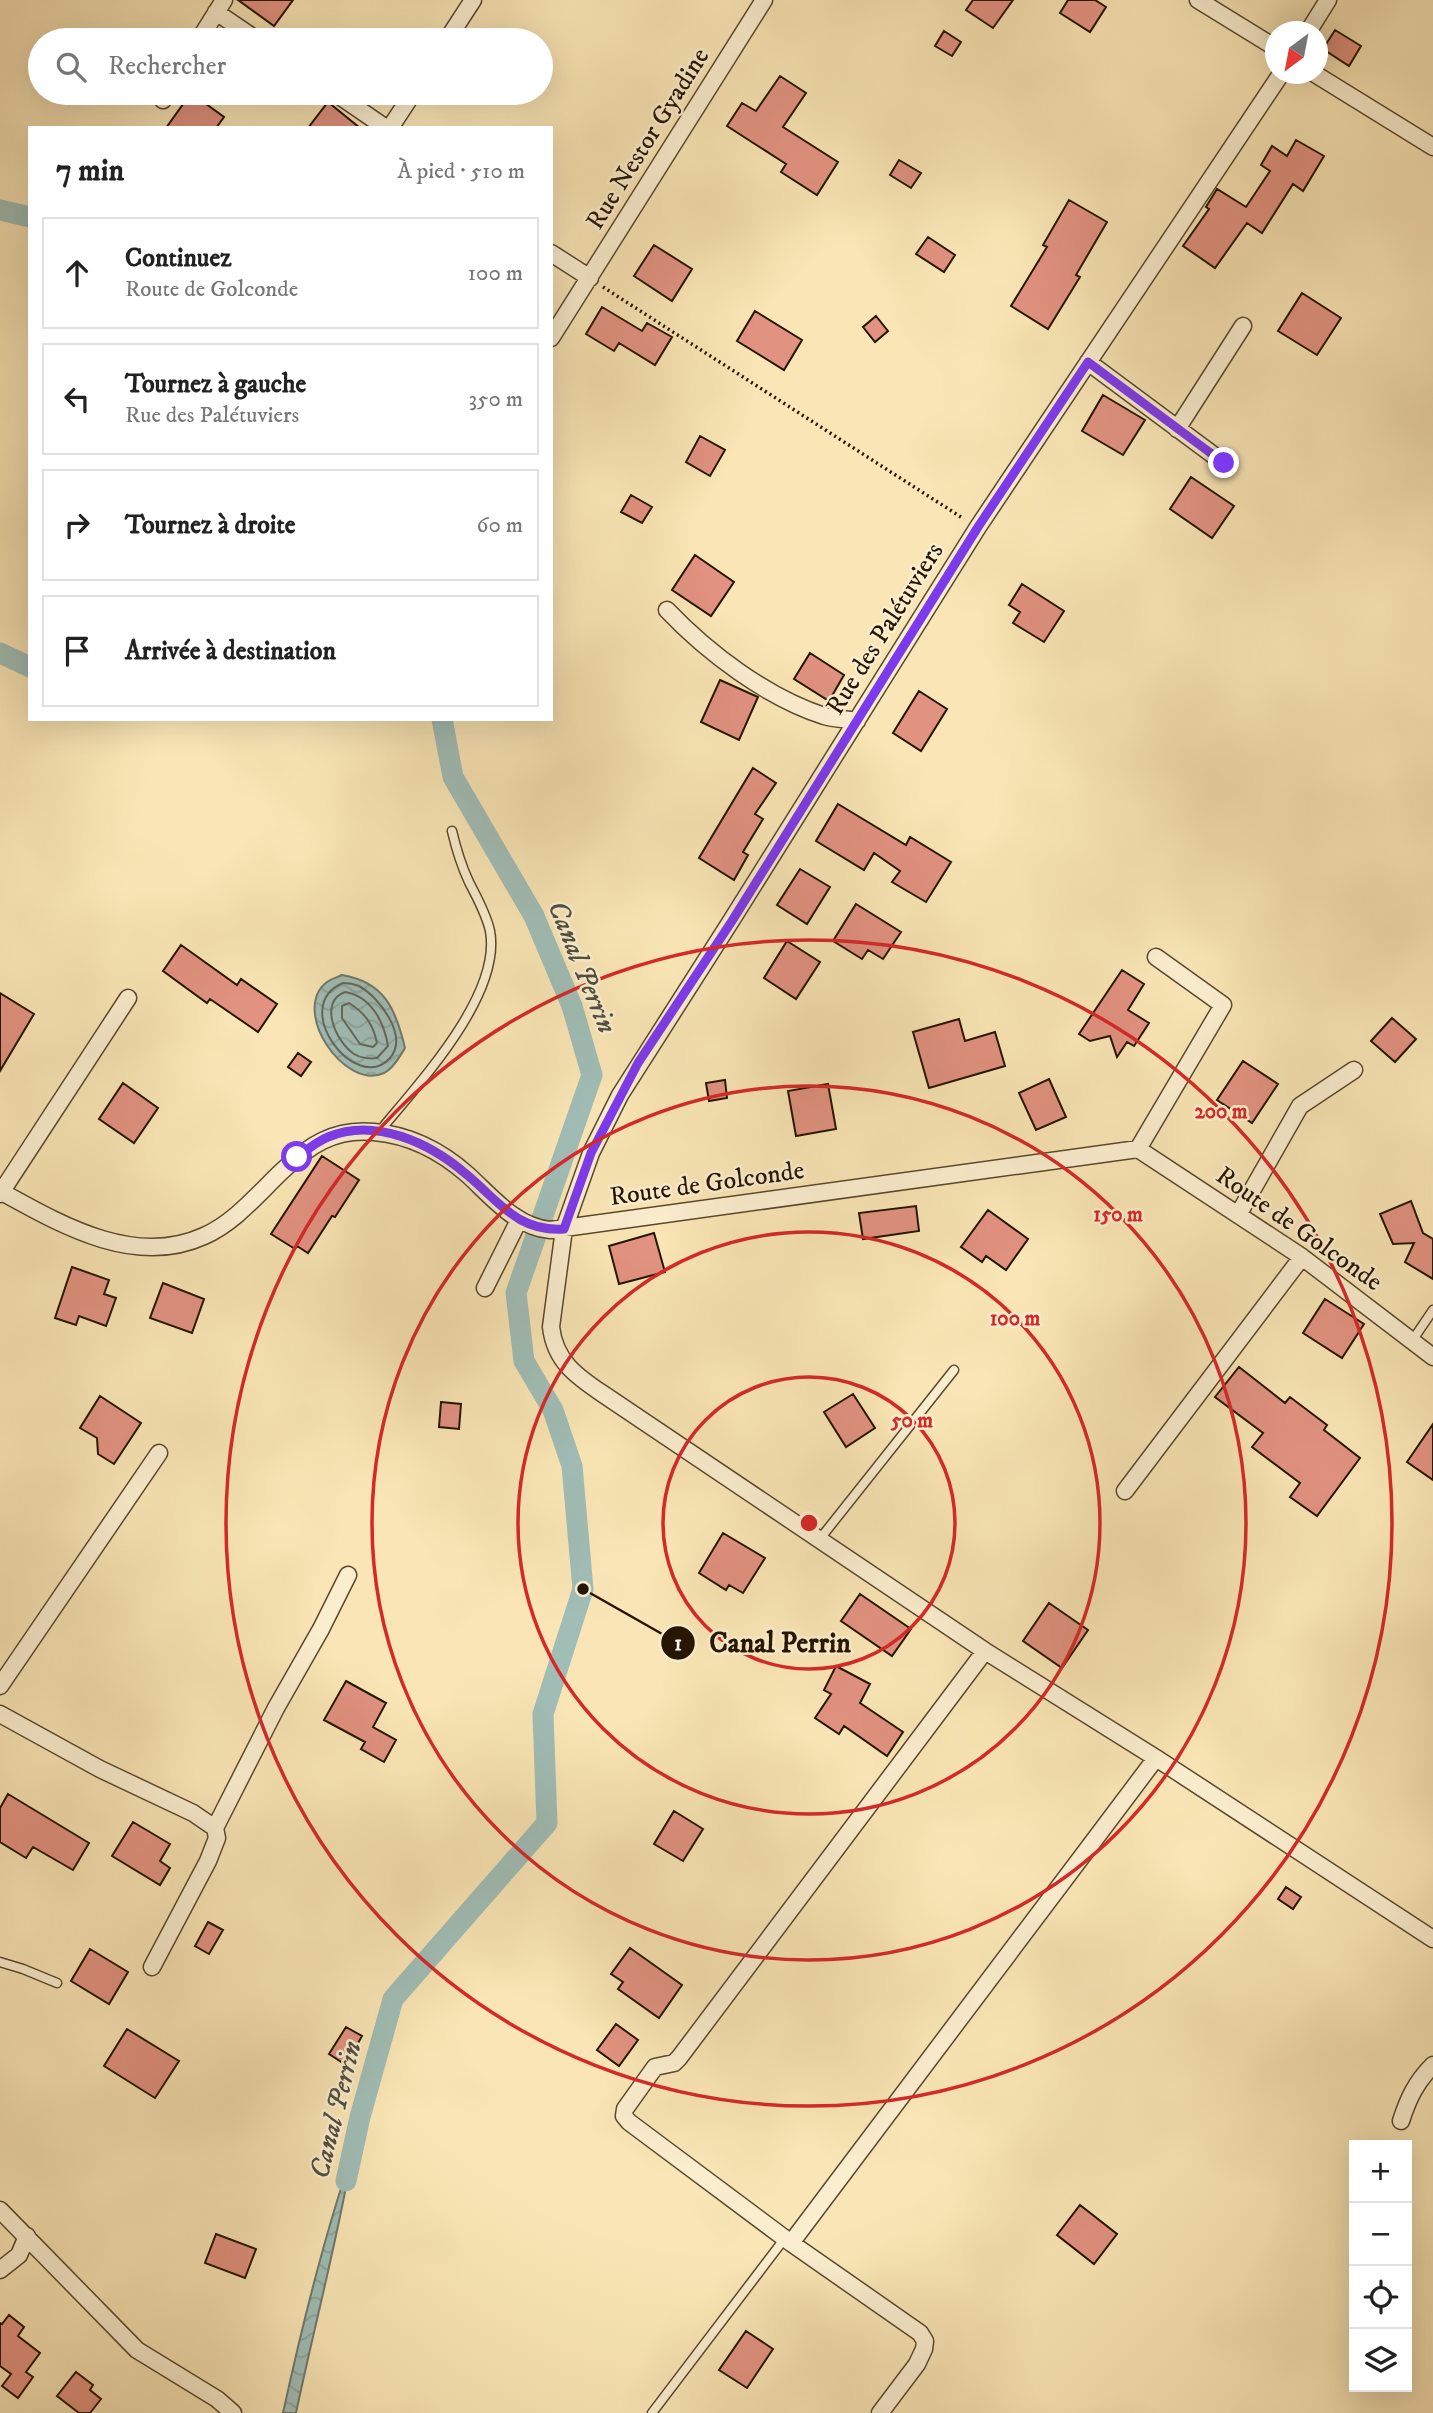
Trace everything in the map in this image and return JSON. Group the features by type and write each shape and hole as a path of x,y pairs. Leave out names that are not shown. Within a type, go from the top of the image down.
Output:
{"street":[{"path":"455,28 473,0"},
{"name":"Rue Nestor Gyadine","path":"553,335 764,0"},
{"path":"1198,0 1265,41"},
{"path":"1315,21 1328,0"},
{"path":"206,28 220,6 244,28"},
{"path":"1328,82 1433,147"},
{"name":"Rue des Palétuviers","path":"1274,84 978,527 620,1095 591,1153 564,1229 551,1327 563,1362 603,1394 985,1651 1156,1758 1433,1939"},
{"path":"353,105 385,126"},
{"path":"389,126 404,105"},
{"path":"553,254 590,278"},
{"path":"1177,429 1243,326"},
{"path":"1088,362 1224,463"},
{"path":"667,610 696,640 737,671 825,716 857,721"},
{"path":"1138,1149 1223,1005 1156,957"},
{"path":"0,1192 128,998"},
{"path":"1238,1215 1300,1106 1354,1070"},
{"name":"Route de Golconde","path":"0,1192 97,1238 141,1247 160,1247 205,1236 228,1220 314,1144 330,1136 351,1132 394,1134 420,1142 466,1173 519,1220 541,1229 564,1229 1138,1149 1301,1257 1433,1357"},
{"path":"485,1288 519,1220"},
{"path":"1125,1491 1301,1257"},
{"path":"0,1686 159,1453"},
{"path":"152,1967 208,1861 217,1838 215,1828 348,1574"},
{"path":"880,2413 918,2364 924,2349 924,2338 916,2329 788,2241 625,2119 624,2113 654,2067 674,2063 680,2058 985,1651"},
{"path":"0,1714 100,1769 192,1813 215,1828"},
{"path":"788,2241 1156,1758"},
{"path":"1401,2122 1409,2096 1433,2065"},
{"path":"0,2210 137,2350 217,2399 233,2413"},
{"path":"0,2270 19,2255 27,2236"}],"lane":[{"path":"379,1132 453,1038 480,990 487,971 491,940 489,927 459,857 452,831"},
{"path":"1412,1341 1433,1310"},
{"path":"819,1539 954,1370"},
{"path":"0,1962 57,1983"},
{"path":"652,2413 788,2241"}],"path":[{"path":"590,278 978,527"}],"water":[{"path":"342,975 369,984 386,1000 392,1010 405,1048 384,1073 369,1075 353,1070 339,1060 318,1028 315,1011 317,995 327,982"},
{"path":"352,2155 296,2413 283,2413 314,2283"}],"building":[{"path":"238,0 293,0 274,26"},
{"path":"973,0 1013,0 993,28 966,10"},
{"path":"1068,0 1095,0 1106,7 1090,32 1060,13"},
{"path":"1335,30 1361,46 1349,66 1328,52 1328,41"},
{"path":"944,31 961,42 952,56 935,46"},
{"path":"780,76 806,93 783,127 838,162 817,195 781,172 786,164 727,126 742,103 756,111"},
{"path":"182,105 208,105 224,117 217,126 167,126"},
{"path":"326,105 332,105 358,126 310,126"},
{"path":"1296,140 1324,156 1303,191 1293,184 1262,233 1247,223 1215,268 1183,246 1209,209 1206,207 1217,189 1246,207 1270,171 1261,165 1272,146 1287,156"},
{"path":"899,160 921,173 911,188 890,175"},
{"path":"1069,200 1107,222 1076,275 1080,277 1048,329 1011,306 1047,247 1043,245"},
{"path":"928,237 955,255 944,272 916,254"},
{"path":"654,245 692,269 672,301 634,276"},
{"path":"1302,293 1341,318 1317,355 1278,331"},
{"path":"602,307 642,331 647,323 672,337 655,365 619,343 614,351 586,334"},
{"path":"755,311 802,340 784,370 737,341"},
{"path":"876,316 888,331 875,342 863,327"},
{"path":"1103,395 1145,420 1123,455 1082,431"},
{"path":"700,436 725,450 710,476 686,462"},
{"path":"1191,477 1234,506 1212,538 1170,509"},
{"path":"631,495 652,507 642,523 621,512"},
{"path":"695,555 734,582 711,616 672,590"},
{"path":"1022,584 1064,611 1044,642 1013,623 1020,612 1009,605"},
{"path":"810,653 844,675 829,701 794,679"},
{"path":"720,680 758,697 739,740 701,722"},
{"path":"919,691 947,709 921,751 893,733"},
{"path":"753,768 776,783 755,814 763,819 743,852 748,855 734,880 699,858"},
{"path":"838,804 906,845 910,837 951,862 926,902 892,882 900,871 874,853 864,870 816,841"},
{"path":"800,869 830,887 807,924 777,905"},
{"path":"856,904 901,932 883,959 868,950 862,959 833,941"},
{"path":"787,941 820,962 796,999 764,978"},
{"path":"181,945 237,985 241,979 277,1004 258,1032 210,999 207,1003 163,971"},
{"path":"1122,970 1144,984 1128,1010 1149,1023 1134,1046 1127,1042 1117,1057 1110,1036 1090,1041 1079,1034"},
{"path":"0,993 34,1014 0,1071"},
{"path":"1392,1018 1416,1039 1395,1062 1371,1041"},
{"path":"959,1019 965,1041 995,1032 1005,1066 929,1088 913,1032"},
{"path":"298,1053 311,1062 301,1076 288,1067"},
{"path":"1243,1061 1278,1084 1252,1123 1217,1100"},
{"path":"1049,1079 1066,1117 1036,1130 1019,1093"},
{"path":"725,1080 727,1098 709,1101 706,1083"},
{"path":"123,1083 158,1108 134,1143 99,1119"},
{"path":"828,1084 836,1129 796,1136 788,1091"},
{"path":"322,1156 359,1180 308,1253 297,1246 295,1249 271,1234"},
{"path":"1411,1201 1423,1233 1433,1239 1433,1279 1405,1262 1414,1243 1393,1244 1380,1214"},
{"path":"916,1206 919,1231 863,1239 859,1213"},
{"path":"988,1210 1028,1239 1006,1270 986,1256 982,1262 961,1247"},
{"path":"654,1233 665,1272 619,1284 609,1246"},
{"path":"72,1267 109,1280 104,1294 116,1298 106,1326 79,1316 76,1325 55,1318"},
{"path":"163,1283 204,1299 192,1333 150,1318"},
{"path":"1325,1299 1364,1324 1342,1358 1303,1333"},
{"path":"1239,1367 1285,1403 1290,1397 1327,1425 1324,1430 1360,1458 1317,1516 1290,1497 1300,1483 1252,1447 1263,1433 1215,1397"},
{"path":"853,1394 875,1428 846,1447 824,1412"},
{"path":"100,1396 141,1423 114,1464 98,1454 97,1438 80,1428"},
{"path":"441,1402 461,1404 459,1429 439,1427"},
{"path":"1433,1424 1433,1480 1407,1462"},
{"path":"723,1533 765,1558 743,1593 729,1585 726,1590 699,1573"},
{"path":"860,1594 911,1629 892,1656 841,1621"},
{"path":"1049,1603 1088,1630 1062,1668 1023,1641"},
{"path":"836,1666 870,1684 860,1703 903,1732 887,1756 844,1726 839,1734 815,1718 831,1694 824,1690"},
{"path":"346,1681 386,1703 373,1727 396,1740 384,1762 361,1749 365,1742 324,1720"},
{"path":"8,1794 89,1843 73,1870 33,1847 26,1858 0,1842 0,1808"},
{"path":"674,1811 703,1829 683,1861 654,1844"},
{"path":"133,1822 170,1844 160,1861 170,1868 160,1885 112,1856"},
{"path":"1286,1887 1301,1897 1293,1909 1278,1899"},
{"path":"208,1922 223,1930 209,1954 195,1946"},
{"path":"630,1948 682,1985 659,2018 618,1989 623,1982 611,1974"},
{"path":"90,1949 128,1972 109,2004 71,1981"},
{"path":"616,2024 638,2040 619,2066 597,2050"},
{"path":"346,2027 362,2036 346,2065 329,2054"},
{"path":"127,2029 179,2061 155,2098 104,2066"},
{"path":"1080,2205 1117,2234 1094,2264 1057,2235"},
{"path":"216,2234 256,2249 245,2278 205,2263"},
{"path":"9,2315 24,2327 18,2336 40,2353 26,2372 33,2377 18,2398 2,2386 11,2374 0,2366 0,2323"},
{"path":"746,2331 773,2349 747,2388 719,2370"},
{"path":"76,2372 93,2385 90,2390 101,2399 90,2413 79,2413 57,2396"}],"waterway":[{"name":"Canal Perrin","path":"0,210 28,217"},
{"path":"0,653 28,666"},
{"name":"Canal Perrin","path":"346,2181 360,2117 393,1999 547,1823 543,1714 583,1589 572,1466 553,1410 524,1361 516,1293 592,1075 572,1006 534,916 453,777 442,721"}],"place":[{"name":"Canal Perrin","path":"583,1589"}],"route":[{"path":"297,1157 330,1136 372,1131 394,1134 420,1142 441,1155 466,1173 519,1220 541,1229 564,1229 576,1190 600,1132 638,1063 732,921 978,527 1088,362 1224,463"}]}
